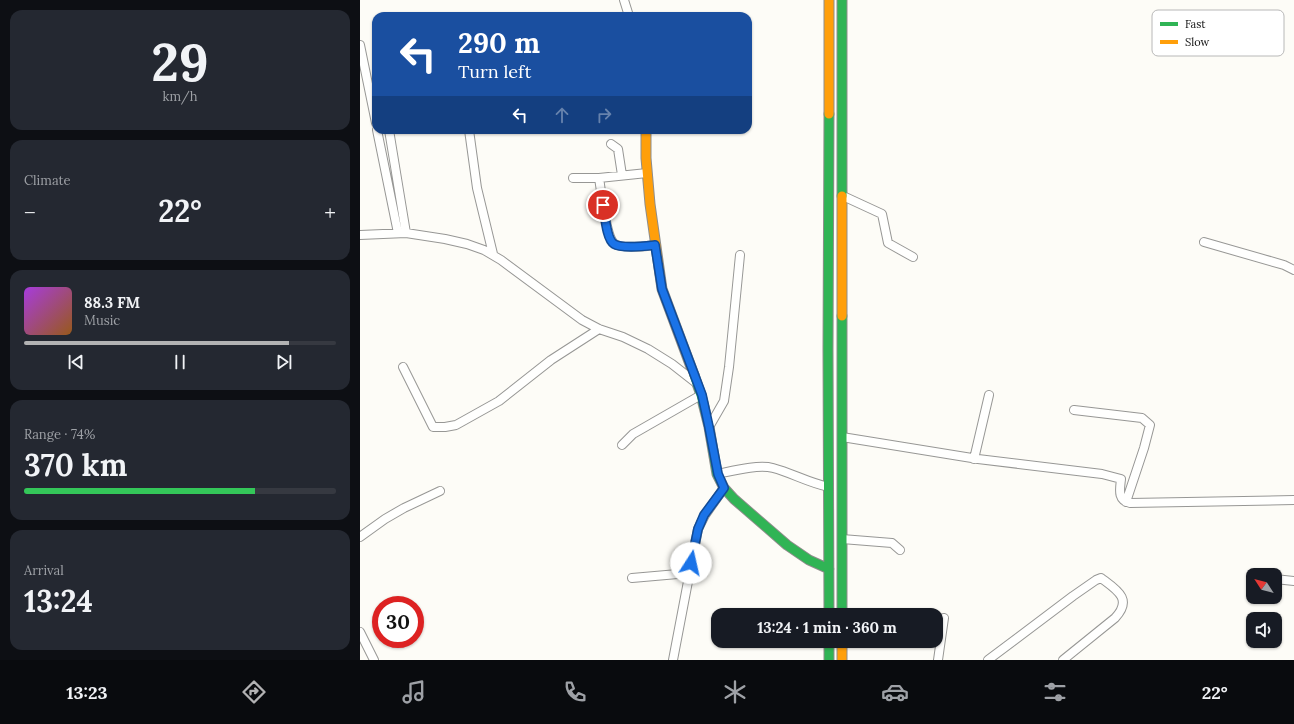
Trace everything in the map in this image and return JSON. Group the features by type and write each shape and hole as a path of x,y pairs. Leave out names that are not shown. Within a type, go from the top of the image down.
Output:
{"main road":[{"path":"829,0 829,608"},
{"path":"842,0 842,608"},
{"path":"646,134 647,173 650,204 662,289 702,395 718,474 724,488 734,499 786,545 809,560 829,569"},
{"path":"829,648 829,660"},
{"path":"842,648 842,660"}],"street":[{"path":"624,0 628,12"},
{"path":"360,44 372,103"},
{"path":"378,134 402,233"},
{"path":"390,134 402,233"},
{"path":"470,134 477,188 493,254"},
{"path":"611,144 618,149 622,175"},
{"path":"573,178 599,178 647,173"},
{"path":"599,178 608,232 613,243 626,246 655,245"},
{"path":"843,196 882,214 888,242 913,257"},
{"path":"360,235 402,233 432,237 467,244 493,254 578,317 600,329 623,337 648,349 672,364 698,384"},
{"path":"1204,242 1284,265 1294,270"},
{"path":"709,427 724,401 729,367 740,256"},
{"path":"402,367 433,427 456,425 499,401 551,360 600,329"},
{"path":"622,445 633,434 702,395"},
{"path":"974,459 990,395"},
{"path":"1074,410 1142,418 1150,425 1126,502"},
{"path":"842,437 974,459 1071,470 1121,478 1119,494 1126,502 1294,500"},
{"path":"718,474 745,468 771,467 814,484 828,487"},
{"path":"673,660 698,529 704,515 724,488"},
{"path":"360,537 385,519 404,508 440,491"},
{"path":"842,539 892,543 900,550"},
{"path":"632,578 689,573"},
{"path":"988,660 1073,596 1101,578 1123,597 1124,603 1120,612 1115,618 1064,660"},
{"path":"1282,580 1294,581"},
{"path":"938,660 944,618"},
{"path":"360,632 374,660"}],"traffic: fast":[{"path":"842,0 842,196"},
{"path":"829,114 829,608"},
{"path":"842,316 842,608"},
{"path":"694,375 709,427 717,474 724,488 734,499 787,545 809,560 829,569"},
{"path":"829,648 829,660"}],"traffic: slow":[{"path":"829,0 829,114"},
{"path":"646,134 646,158 650,204 662,289 694,375"},
{"path":"842,196 842,316"},
{"path":"842,648 842,660"}],"route":[{"path":"603,205 608,232 613,243 626,246 655,245 662,289 702,395 718,474 724,488 704,515 698,529 691,563"}]}
